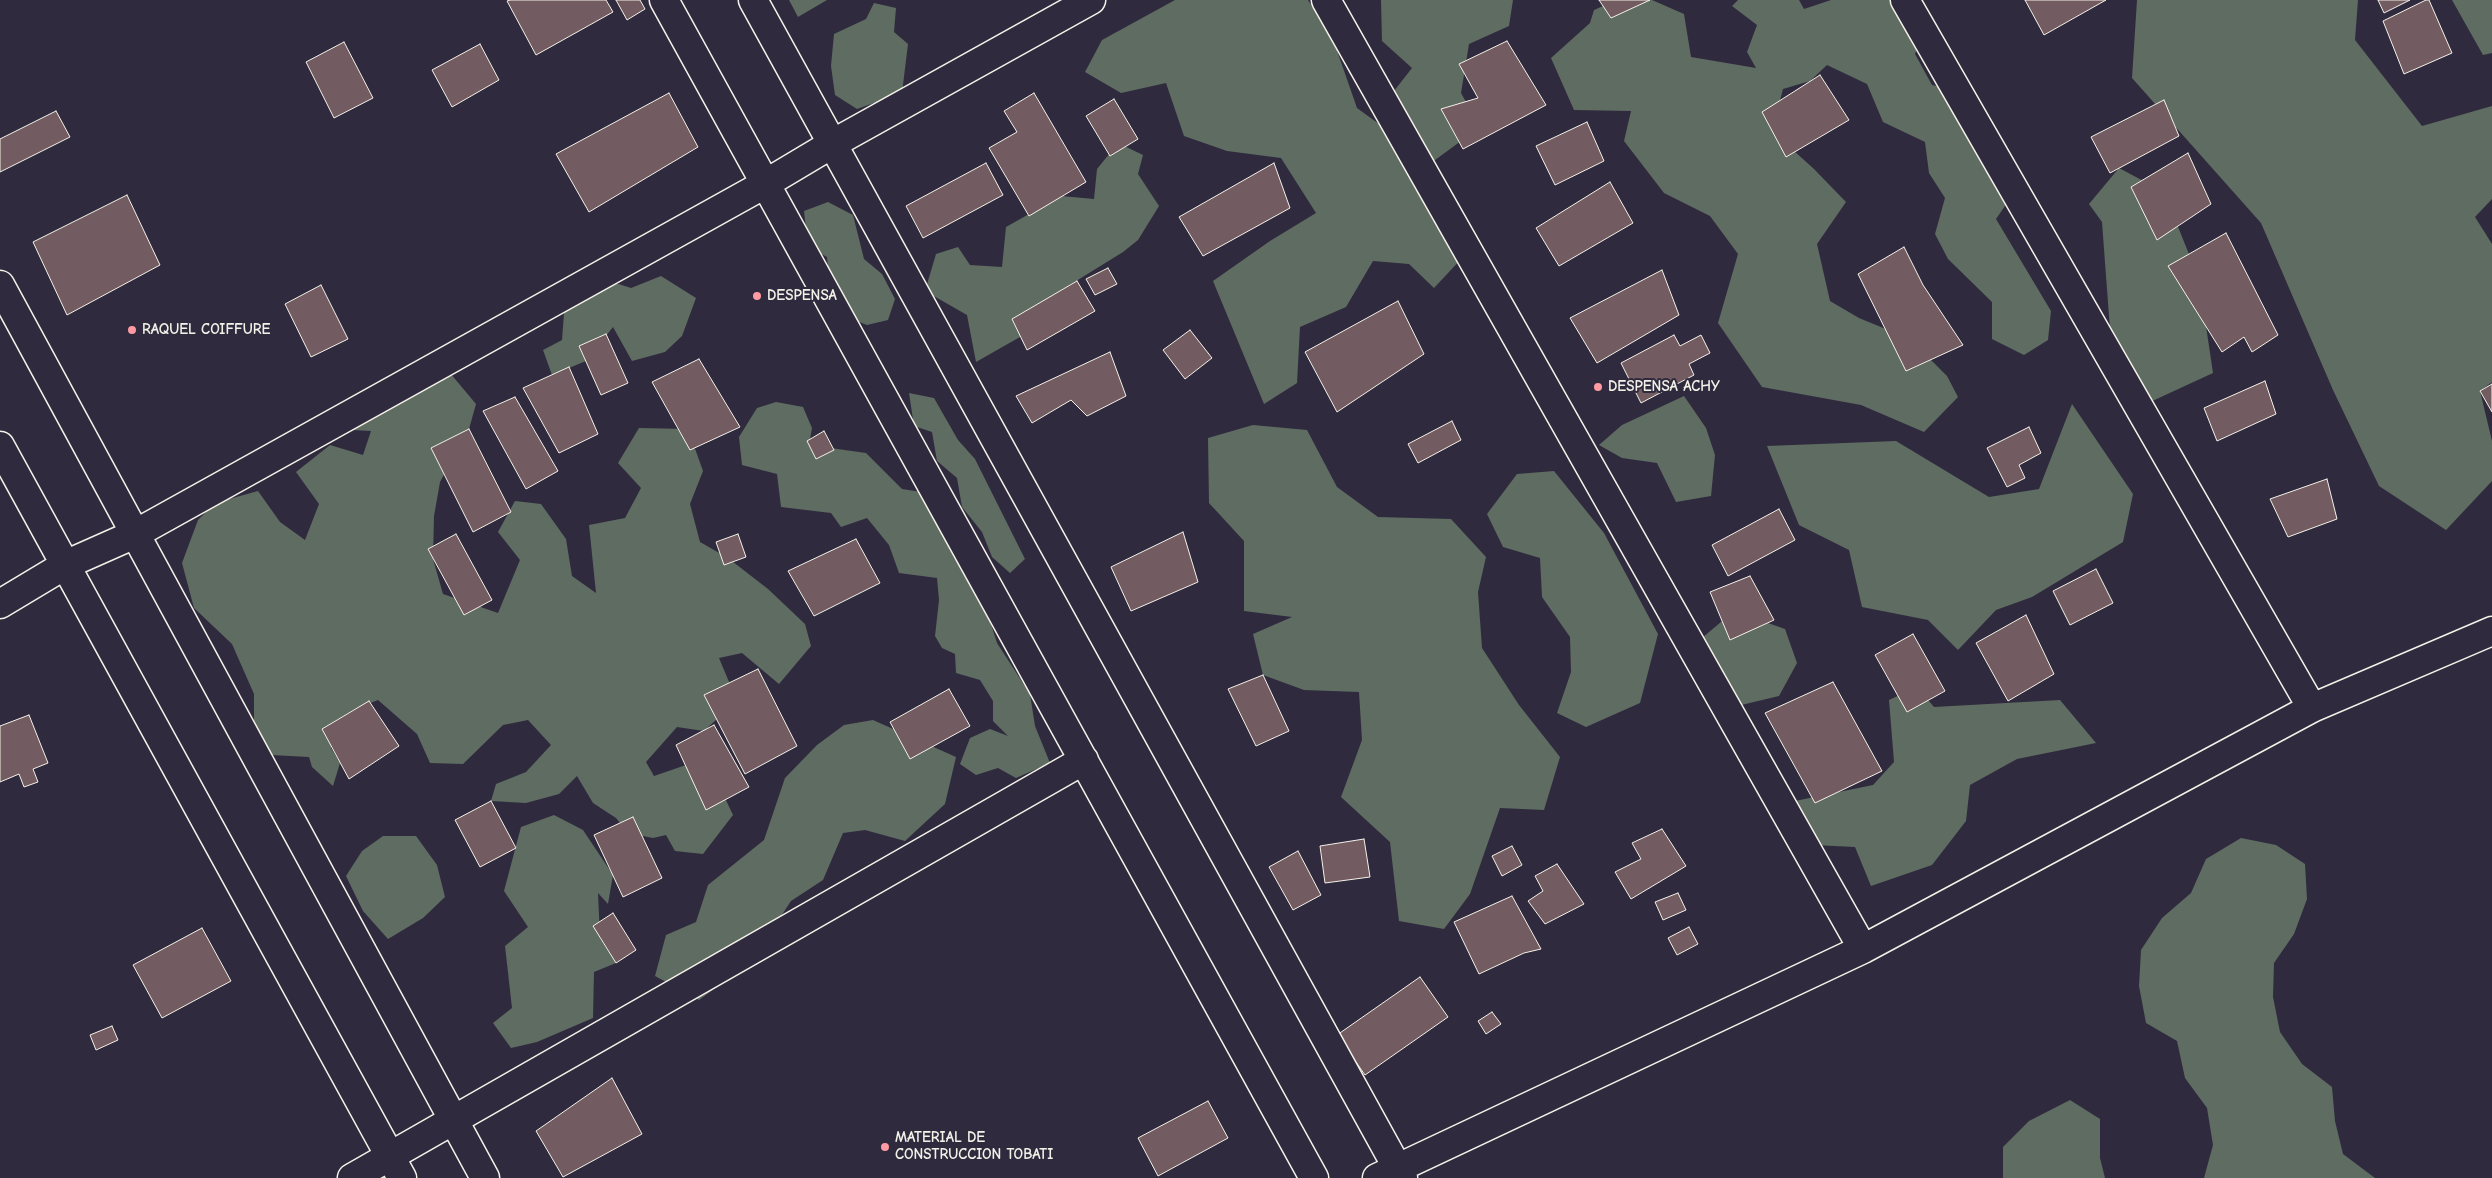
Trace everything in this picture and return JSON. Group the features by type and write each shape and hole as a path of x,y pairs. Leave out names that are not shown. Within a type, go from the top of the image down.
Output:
{"street":[{"path":"664,0 1314,1178"},
{"path":"753,0 1393,1175 1863,949 2312,708 2492,632"},
{"path":"0,604 66,565 135,534 765,184 832,144 1091,0"},
{"path":"1326,0 1863,949"},
{"path":"1905,0 2312,708"},
{"path":"0,285 485,1178"},
{"path":"0,446 396,1167"},
{"path":"352,1178 396,1167 454,1120 1084,760"}],"green space":[{"path":"789,0 827,0 798,17"},
{"path":"1175,0 1308,0 1334,42 1357,108 1412,148 1477,242 1434,288 1409,264 1373,261 1346,307 1300,327 1297,383 1264,404 1213,281 1270,241 1316,213 1281,158 1227,151 1184,136 1166,83 1121,93 1085,72 1102,40"},
{"path":"1381,0 1513,0 1509,26 1469,44 1461,93 1480,127 1431,163 1394,91 1412,68 1382,41"},
{"path":"1617,0 1652,0 1684,14 1691,57 1756,68 1747,52 1757,25 1732,6 1738,0 1799,0 1804,9 1831,0 1918,0 1930,16 1915,54 1932,85 1977,95 2018,187 1996,219 2051,311 2048,340 2024,355 1992,339 1992,302 1948,259 1935,234 1945,198 1929,173 1925,142 1883,122 1867,84 1827,65 1810,81 1783,89 1772,131 1814,169 1846,202 1817,244 1830,301 1859,318 1910,339 1947,376 1958,397 1924,432 1861,405 1762,387 1718,323 1738,254 1710,216 1664,193 1624,141 1631,111 1574,110 1551,58 1590,23 1594,10"},
{"path":"2137,0 2358,0 2355,40 2422,126 2492,106 2492,199 2475,217 2492,244 2492,382 2480,391 2492,441 2492,481 2446,530 2379,486 2333,390 2261,223 2132,78"},
{"path":"2452,0 2492,0 2492,53 2483,55"},
{"path":"874,3 896,8 894,32 908,44 902,93 857,109 835,95 831,66 834,34 866,19"},
{"path":"1118,143 1143,155 1138,174 1159,206 1138,240 1123,252 1060,291 1020,337 976,362 967,315 925,291 936,254 958,247 970,265 1002,267 1006,227 1061,196 1094,199 1097,169"},
{"path":"2119,168 2164,192 2199,279 2213,373 2148,403 2111,343 2102,222 2089,204"},
{"path":"828,202 853,215 864,259 882,274 895,299 888,320 867,325 844,316 829,283 827,257 808,247 804,211"},
{"path":"661,276 696,298 682,336 665,352 632,361 613,327 586,361 552,375 543,350 562,340 565,300 609,281 631,288"},
{"path":"396,373 450,373 476,404 469,429 440,482 434,516 433,559 443,594 498,613 520,560 498,532 515,501 541,504 566,539 572,576 596,593 589,525 625,518 641,488 618,463 639,428 688,429 703,471 690,504 700,542 728,558 768,589 805,624 811,646 779,684 742,653 719,658 732,689 731,706 704,731 677,727 646,762 654,776 686,765 715,777 733,815 703,854 675,851 666,835 653,838 628,833 616,818 593,803 577,776 559,794 526,803 491,801 496,784 526,772 551,745 528,720 503,725 463,764 430,763 417,734 378,700 355,709 335,721 331,748 340,763 333,786 312,767 309,757 271,755 254,729 254,694 232,644 194,608 182,563 198,520 215,503 258,491 280,522 305,540 319,504 296,472 330,445 363,455 371,431 353,430 363,416 375,407"},
{"path":"909,393 934,398 958,440 975,459 1025,559 1010,573 992,557 982,532 962,507 957,478 937,461 932,432 914,426"},
{"path":"1684,396 1706,428 1715,455 1711,496 1676,502 1657,463 1622,458 1599,445 1622,425"},
{"path":"776,402 803,407 812,428 809,445 866,453 902,489 928,493 988,615 997,643 1030,694 1035,726 1050,763 1016,778 998,768 976,775 960,764 970,738 990,729 1008,736 993,721 993,701 980,680 956,673 955,654 942,648 935,636 939,600 937,578 899,573 889,545 867,518 841,527 831,513 781,507 777,474 742,465 739,437 757,408"},
{"path":"2072,404 2133,494 2123,542 2032,597 1996,610 1958,650 1928,620 1862,607 1849,550 1799,525 1767,446 1896,441 1989,497 2039,489"},
{"path":"1253,425 1307,430 1337,487 1378,517 1451,519 1486,557 1478,592 1482,648 1519,705 1560,757 1544,810 1500,808 1470,894 1444,929 1399,921 1390,842 1341,797 1362,740 1359,692 1304,690 1263,675 1253,634 1292,617 1244,611 1244,541 1209,503 1208,438"},
{"path":"1554,471 1604,533 1658,634 1640,703 1586,727 1557,713 1571,672 1570,637 1542,597 1540,558 1503,547 1487,514 1517,474"},
{"path":"1734,611 1785,629 1797,663 1779,696 1733,707 1702,638"},
{"path":"1917,687 1934,707 2060,700 2096,743 2017,759 1970,785 1966,821 1932,865 1871,886 1855,847 1813,845 1795,801 1873,785 1894,762 1889,700"},
{"path":"873,720 956,757 945,804 905,841 865,830 843,833 823,880 791,901 766,939 741,969 699,1000 655,976 666,935 696,922 708,885 764,840 785,778 817,745 844,725"},
{"path":"554,815 583,830 613,875 608,904 598,893 600,938 616,963 594,972 593,1018 537,1042 511,1048 493,1023 512,1008 505,946 528,927 504,891 521,827"},
{"path":"383,836 416,836 437,865 445,897 423,918 388,939 363,911 346,876 362,851"},
{"path":"2241,838 2276,845 2305,864 2307,899 2294,934 2274,963 2273,997 2280,1032 2302,1064 2332,1087 2335,1121 2343,1154 2375,1178 2204,1178 2213,1145 2207,1108 2185,1078 2177,1041 2146,1023 2139,986 2141,950 2162,918 2191,893 2206,859"},
{"path":"2070,1100 2100,1119 2100,1158 2105,1178 2003,1178 2003,1147 2029,1121"}],"building":[{"path":"606,0 613,12 536,55 507,1"},
{"path":"616,0 640,0 645,9 627,20"},
{"path":"1599,0 1650,0 1611,18"},
{"path":"2025,0 2106,0 2044,35"},
{"path":"2378,0 2410,0 2384,13"},
{"path":"2429,0 2452,53 2404,74 2383,21"},
{"path":"1507,41 1546,105 1463,149 1441,109 1478,98 1459,64"},
{"path":"344,42 373,98 334,118 306,62"},
{"path":"480,44 499,80 452,107 432,70"},
{"path":"1820,75 1849,120 1786,157 1762,112"},
{"path":"669,93 698,147 589,212 556,154"},
{"path":"1034,93 1086,182 1029,216 989,148 1017,132 1004,111"},
{"path":"1114,99 1138,139 1110,156 1086,116"},
{"path":"2164,100 2179,136 2110,173 2091,137"},
{"path":"56,111 70,137 0,172 0,139"},
{"path":"1587,122 1604,161 1555,185 1536,146"},
{"path":"2188,153 2211,204 2157,240 2131,187"},
{"path":"986,163 1003,195 923,238 906,206"},
{"path":"1274,163 1290,208 1203,256 1179,217"},
{"path":"1610,182 1633,223 1559,266 1536,228"},
{"path":"127,195 160,265 67,315 33,242"},
{"path":"2226,233 2278,335 2252,352 2244,337 2222,352 2168,266"},
{"path":"1904,247 1923,285 1963,345 1906,371 1858,274"},
{"path":"1108,268 1117,284 1095,295 1086,279"},
{"path":"1662,270 1679,315 1597,363 1570,318"},
{"path":"1077,281 1095,311 1027,350 1012,319"},
{"path":"321,285 348,339 311,357 285,304"},
{"path":"1398,301 1424,354 1337,412 1305,352"},
{"path":"1190,330 1212,358 1185,379 1163,350"},
{"path":"606,334 628,383 601,395 579,346"},
{"path":"1674,335 1680,346 1701,335 1710,353 1689,364 1694,375 1641,403 1621,363"},
{"path":"1110,352 1126,396 1087,416 1071,400 1032,423 1016,396"},
{"path":"699,359 740,427 690,450 652,382"},
{"path":"569,367 598,434 559,453 523,388"},
{"path":"2265,381 2276,414 2217,441 2204,408"},
{"path":"2492,384 2492,412 2480,391"},
{"path":"515,397 558,471 526,489 483,411"},
{"path":"1452,421 1461,440 1418,463 1408,444"},
{"path":"2029,427 2041,453 2019,465 2025,478 2007,487 1987,448"},
{"path":"469,429 511,512 473,532 431,448"},
{"path":"824,431 834,450 816,459 807,441"},
{"path":"2327,479 2337,519 2288,537 2270,499"},
{"path":"1779,509 1795,540 1728,576 1712,545"},
{"path":"1183,532 1198,582 1131,611 1111,567"},
{"path":"456,534 492,600 464,615 428,549"},
{"path":"738,534 746,557 724,565 716,542"},
{"path":"856,539 880,583 814,616 788,571"},
{"path":"2096,569 2113,603 2070,625 2053,591"},
{"path":"1750,576 1774,620 1730,640 1710,592"},
{"path":"2026,615 2054,674 2008,701 1976,643"},
{"path":"1913,634 1945,691 1907,712 1875,655"},
{"path":"758,669 797,746 745,774 704,695"},
{"path":"1263,675 1289,731 1256,746 1228,689"},
{"path":"1833,682 1882,771 1815,803 1765,713"},
{"path":"949,689 970,726 910,759 890,722"},
{"path":"369,701 399,746 349,779 322,729"},
{"path":"29,715 48,763 33,769 38,782 24,787 19,774 0,782 0,726"},
{"path":"714,725 749,787 706,810 676,745"},
{"path":"491,801 516,848 480,867 455,820"},
{"path":"633,817 662,878 623,897 594,835"},
{"path":"1662,829 1686,866 1631,899 1615,872 1641,859 1632,843"},
{"path":"1364,839 1370,877 1325,883 1320,846"},
{"path":"1512,846 1522,865 1502,876 1492,856"},
{"path":"1298,851 1321,895 1293,910 1269,867"},
{"path":"1557,864 1584,904 1545,924 1528,901 1543,891 1535,876"},
{"path":"1678,893 1686,910 1663,920 1655,902"},
{"path":"1512,896 1541,949 1524,953 1479,974 1454,922"},
{"path":"613,913 636,950 616,963 593,926"},
{"path":"1689,927 1698,944 1677,955 1668,938"},
{"path":"202,928 231,981 162,1018 133,965"},
{"path":"1420,977 1448,1017 1365,1075 1337,1035"},
{"path":"1492,1012 1501,1024 1486,1034 1478,1021"},
{"path":"112,1026 118,1040 96,1050 90,1035"},
{"path":"612,1078 642,1134 563,1177 536,1131"},
{"path":"1208,1101 1228,1138 1158,1176 1138,1138"}],"place":[{"name":"DESPENSA","path":"757,296"},
{"name":"RAQUEL COIFFURE","path":"132,330"},
{"name":"DESPENSA ACHY","path":"1598,387"},
{"name":"MATERIAL DE CONSTRUCCION TOBATI","path":"885,1147"}]}
